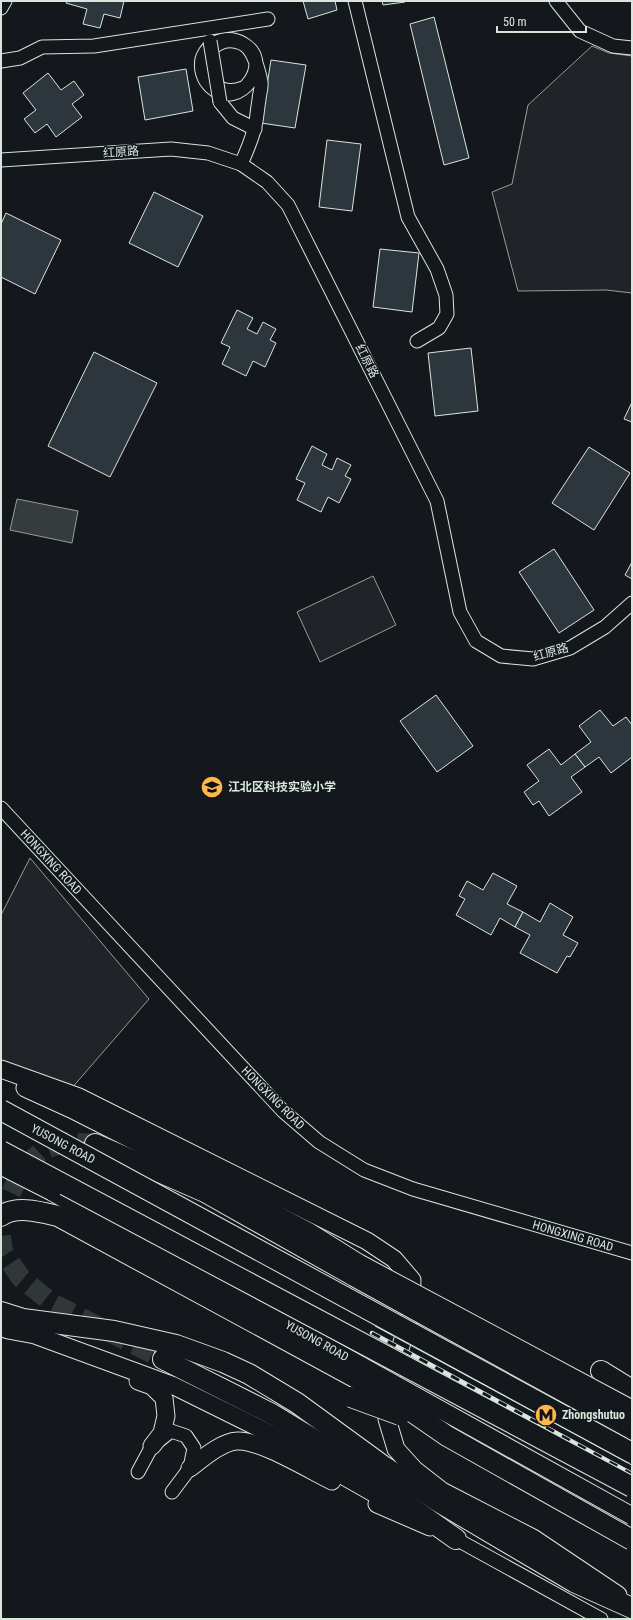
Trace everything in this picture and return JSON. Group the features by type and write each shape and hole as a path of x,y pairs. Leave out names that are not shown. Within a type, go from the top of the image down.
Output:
{"highway":[{"name":"YUSONG ROAD","path":"1,1110 632,1453"},
{"path":"95,1144 205,1192 356,1269 632,1429"},
{"name":"YUSONG ROAD","path":"1,1151 632,1487"},
{"path":"1,1216 6,1212 32,1210 58,1216 405,1407 446,1436 632,1540"},
{"path":"3,1323 23,1319 114,1331 176,1345 223,1362 249,1374 297,1403 382,1465 437,1501 574,1582 632,1606"},
{"path":"163,1359 272,1414 323,1445 456,1539"},
{"path":"601,1371 628,1388"},
{"path":"612,1418 632,1425"},
{"path":"524,1479 593,1510 632,1525"}],"main road":[{"path":"1,1069 367,1242 394,1259 412,1280 411,1313 388,1388 387,1419 396,1449 416,1470 442,1491 533,1538 632,1606"},
{"path":"1,1078 75,1103 219,1184 308,1231 356,1269 632,1409"},
{"name":"YUSONG ROAD","path":"1,1166 52,1192 357,1381 632,1516"},
{"path":"3,1323 42,1347 152,1386 164,1398 166,1416 162,1434 152,1446"},
{"path":"3,1323 174,1386 207,1401 260,1428 456,1539"},
{"path":"190,1468 214,1449 237,1441 257,1444 366,1498 456,1539"}],"street":[{"path":"1,8 5,1"},
{"path":"355,1 408,217 437,270 446,295 447,314 439,328 417,342"},
{"path":"556,1 580,31 613,46 632,48"},
{"path":"1,61 20,58 42,47 94,46 208,35 268,19"},
{"path":"208,35 220,102 233,118 255,129"},
{"path":"241,164 255,129 261,83 257,69 255,62 253,55 250,50 245,45 240,42 234,40 227,39 214,43 209,47 202,59 202,72 207,84 218,92 231,93 243,89 252,79 256,66 255,60 252,54 249,48 243,44 231,41 224,42 213,48 206,59 206,72 212,84 218,88 230,91 243,88"},
{"name":"红原路","path":"1,160 171,149 208,153 241,164 267,182 288,205 437,501 460,612 476,641 501,656 533,659 570,648 605,627 632,603"},
{"name":"HONGXING ROAD","path":"1,808 283,1111 319,1142 364,1170 413,1190 632,1253"},
{"path":"138,1472 152,1446 171,1431 186,1436 194,1448 190,1468 172,1492"},
{"path":"456,1539 601,1619"}],"shaded area":[{"path":"592,46 609,53 632,56 632,293 606,290 518,291 492,192 512,184 528,105"},
{"path":"17,499 78,511 72,543 10,530"},
{"path":"373,576 396,625 320,662 297,612"},
{"path":"30,858 149,999 71,1089 1,1061 1,915"}],"building":[{"path":"67,1 124,1 120,18 104,14 100,28 83,24 87,9 66,3"},
{"path":"303,1 335,1 337,10 308,19"},
{"path":"382,1 405,1 405,2 383,5"},
{"path":"434,17 469,158 444,165 410,24"},
{"path":"271,60 306,65 295,128 261,123"},
{"path":"186,69 193,111 145,120 138,77"},
{"path":"48,73 61,90 74,81 84,95 72,104 82,117 56,137 47,124 35,133 24,119 36,110 23,93"},
{"path":"327,140 361,144 352,211 319,207"},
{"path":"154,192 203,216 178,267 129,243"},
{"path":"6,213 61,240 35,294 1,277 1,224"},
{"path":"380,249 419,253 412,312 373,307"},
{"path":"237,310 253,318 247,329 257,334 263,322 276,329 270,340 276,343 265,367 253,361 246,376 222,364 230,347 221,343"},
{"path":"471,348 478,411 435,416 428,353"},
{"path":"94,352 157,383 110,477 48,446"},
{"path":"632,402 632,422 624,419"},
{"path":"312,446 327,454 322,465 332,470 337,458 351,465 345,476 351,479 339,503 328,497 321,512 297,500 305,483 296,479"},
{"path":"589,447 630,473 594,530 552,503"},
{"path":"554,549 594,610 559,633 519,572"},
{"path":"632,562 632,579 625,575"},
{"path":"436,695 473,746 437,772 400,721"},
{"path":"600,710 613,726 626,717 632,725 632,757 611,773 599,757 585,767 575,754 591,742 579,726"},
{"path":"549,749 561,765 575,754 585,767 571,777 582,792 549,816 539,801 533,805 524,792 539,781 527,765"},
{"path":"493,873 517,886 507,904 523,912 515,927 500,918 491,935 456,915 465,899 459,896 467,881 483,890"},
{"path":"550,903 573,917 563,935 578,943 570,957 567,956 557,973 520,953 530,935 515,927 523,912 540,922"}],"tunnel":[{"path":"1,1221 9,1197 22,1169 43,1150 65,1142 95,1144"},
{"path":"1,1236 3,1252 21,1278 52,1303 163,1359"}],"railway":[{"path":"377,1325 632,1463"},
{"path":"372,1333 632,1474"}],"place":[{"name":"江北区科技实验小学","path":"212,787"},
{"name":"Zhongshutuo","path":"546,1415"}]}
